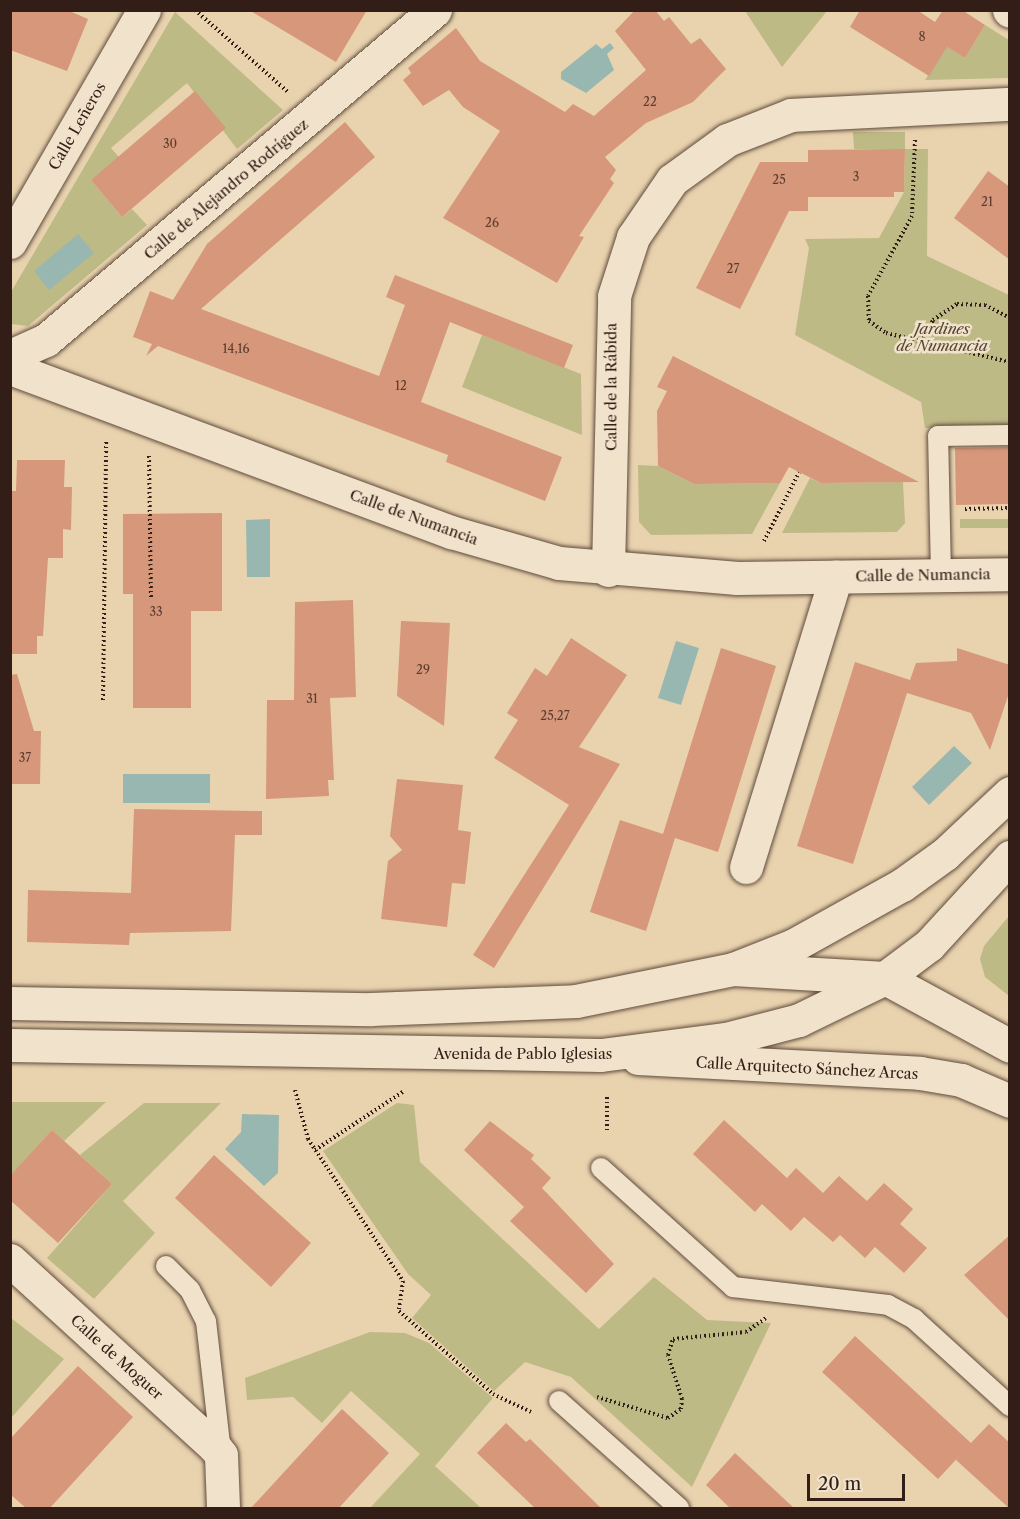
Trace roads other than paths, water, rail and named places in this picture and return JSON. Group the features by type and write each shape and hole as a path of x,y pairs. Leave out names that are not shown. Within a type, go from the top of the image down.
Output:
{"street":[{"name":"Calle Leñeros","path":"10,242 144,10"},
{"name":"Calle de Alejandro Rodríguez","path":"10,356 46,340 435,10"},
{"name":"Calle de la Rábida","path":"608,570 614,296 633,237 672,180 727,140 791,115 1010,104"},
{"name":"Calle de Numancia","path":"10,368 470,538 608,570 715,578 1010,574"},
{"name":"Calle de Numancia","path":"746,867 836,577"},
{"path":"10,1003 371,1009 576,1001 733,969 794,945 902,885 945,854 1010,793"},
{"name":"Avenida de Pablo Iglesias","path":"10,1045 601,1055 768,1030 885,978 929,945 1010,857"},
{"path":"733,969 885,978 1010,1046"},
{"name":"Calle Arquitecto Sánchez Arcas","path":"601,1055 902,1071 961,1080 1010,1101"},
{"name":"Calle de Moguer","path":"10,1260 221,1455"},
{"path":"221,1455 223,1509"}],"lane":[{"path":"941,575 938,436 1010,435"},
{"path":"601,1168 734,1287 888,1305 914,1319 1010,1407"},
{"path":"166,1266 190,1290 206,1321 221,1455"},
{"path":"559,1401 679,1509"}],"water":[{"path":"610,43 614,48 607,54 614,70 586,93 561,79 561,72 596,44 602,49"},
{"path":"78,234 94,253 49,290 34,271"},
{"path":"270,519 270,577 247,577 246,520"},
{"path":"676,641 699,648 681,705 658,698"},
{"path":"954,746 972,763 929,805 912,787"},
{"path":"123,774 210,774 210,803 123,803"},
{"path":"242,1114 279,1115 278,1173 264,1186 225,1149 241,1132"}],"park label":[{"name":"Jardines de Numancia","path":"942,336"}]}
